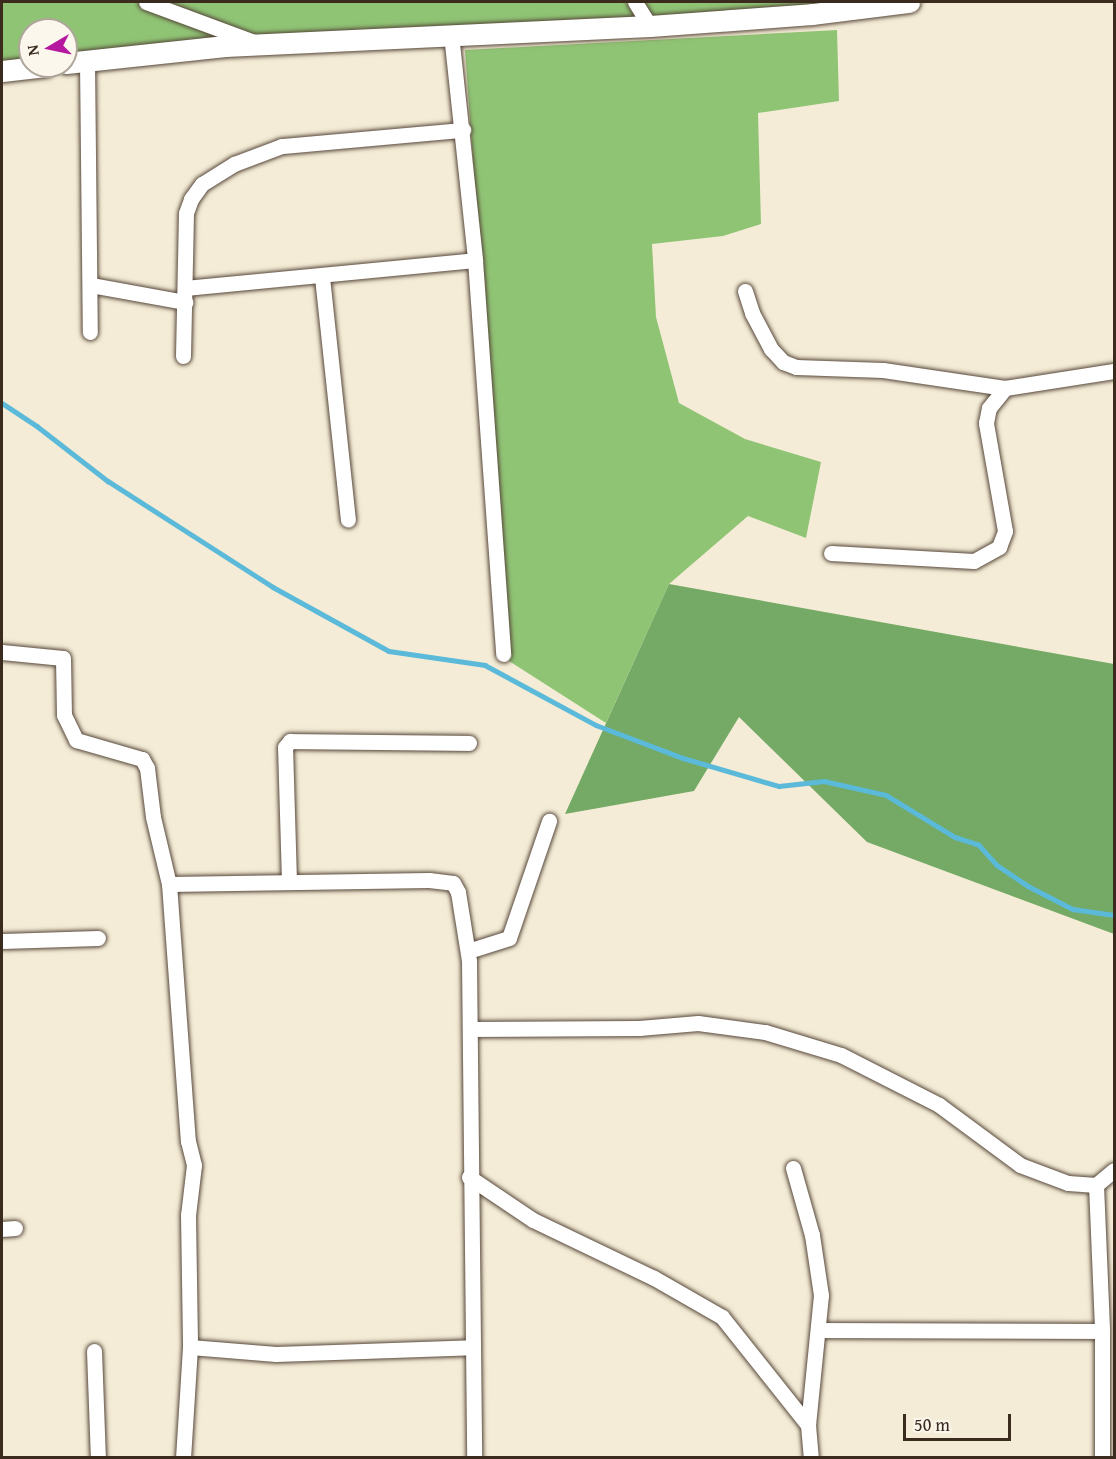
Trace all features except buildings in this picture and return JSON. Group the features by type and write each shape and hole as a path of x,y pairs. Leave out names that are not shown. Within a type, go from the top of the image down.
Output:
{"street":[{"path":"146,2 260,44"},
{"path":"635,2 650,26"},
{"path":"78,62 260,44 650,26 812,14 909,2"},
{"path":"451,34 475,260 503,654"},
{"path":"2,72 18,70"},
{"path":"77,78 91,285 90,332"},
{"path":"183,356 186,213 190,198 202,184 234,164 282,146 463,130"},
{"path":"91,285 185,295 475,260"},
{"path":"322,277 348,520"},
{"path":"745,291 752,313 771,349 783,362 796,367 883,370 1005,388 1114,371"},
{"path":"831,553 974,561 999,547 1005,531 986,423 989,408 1005,388"},
{"path":"2,652 63,658 64,715 76,740 141,759 147,768 153,817 169,884 188,1142 194,1166 188,1215 190,1347 183,1458"},
{"path":"289,881 285,747 290,741 469,743"},
{"path":"468,951 509,938 549,820"},
{"path":"169,884 429,880 453,883 462,909 468,951 471,1029 469,1178 474,1458"},
{"path":"2,941 98,938"},
{"path":"471,1029 639,1029 717,1023 793,1038 841,1055 939,1105 1020,1165 1068,1183 1096,1185 1114,1170"},
{"path":"793,1168 818,1266 820,1330 808,1425 811,1458"},
{"path":"469,1178 533,1220 654,1278 722,1317 808,1425"},
{"path":"1096,1185 1102,1331 1102,1458"},
{"path":"820,1330 1102,1331"},
{"path":"190,1347 276,1354 472,1347"},
{"path":"94,1351 99,1458"}],"green space":[{"path":"2,2 875,2 78,70 78,18 18,18 18,75 2,76"},
{"path":"837,30 839,101 758,113 761,224 723,236 652,244 656,317 679,403 745,439 821,462 806,538 748,516 669,584 606,723 509,661 465,50"},
{"path":"669,584 1114,664 1114,934 867,842 739,717 694,791 565,814"}],"waterway":[{"path":"2,403 37,426 108,481 273,587 389,651 485,665 596,725 683,758 779,786 824,781 886,795 955,837 979,845 997,865 1028,886 1073,909 1114,915"}]}
